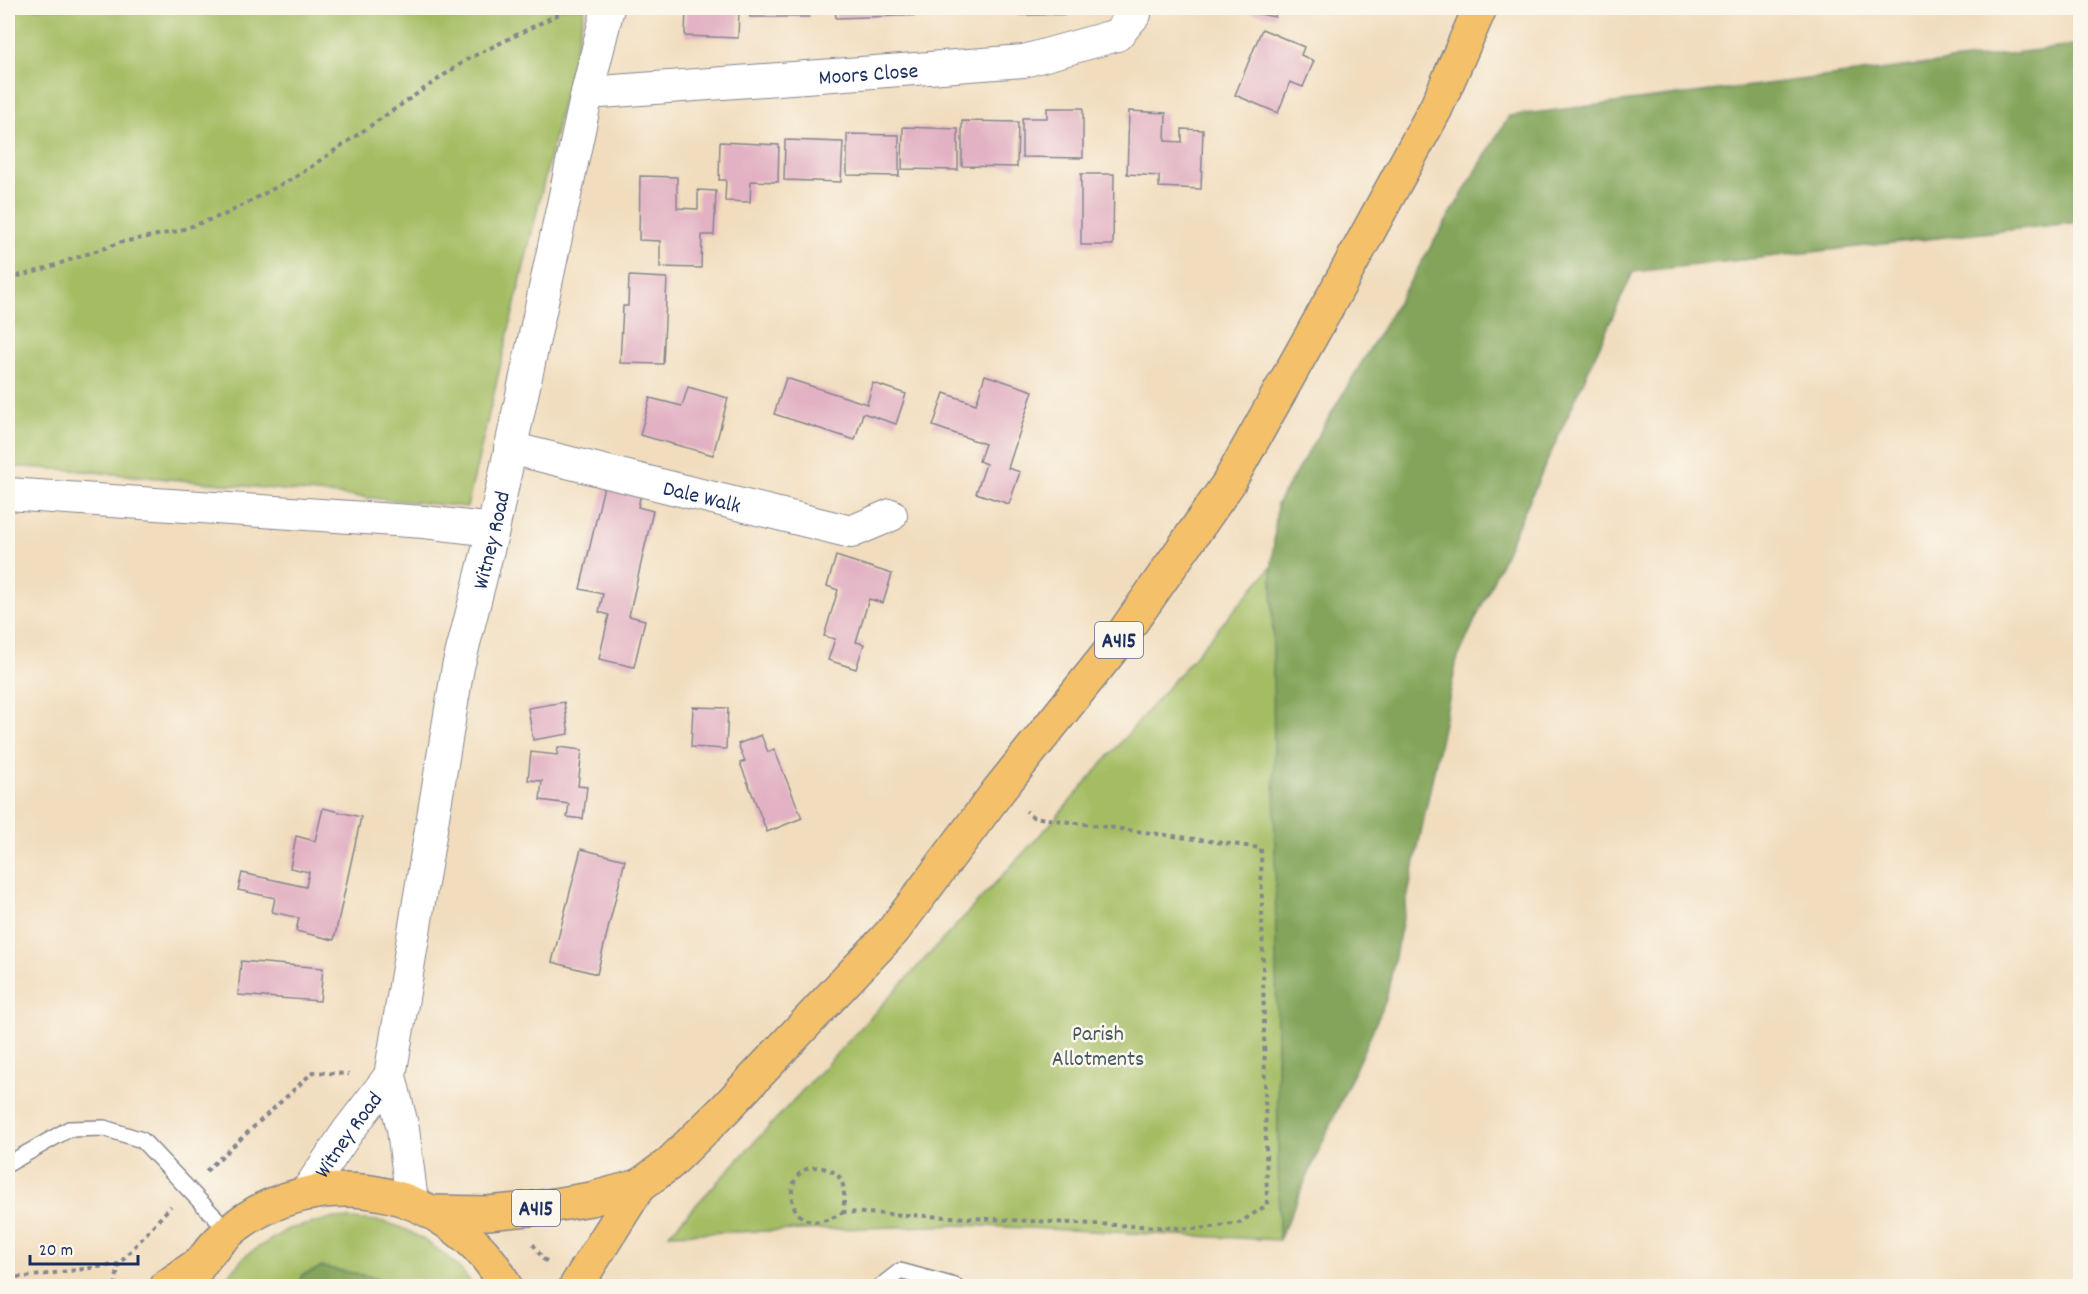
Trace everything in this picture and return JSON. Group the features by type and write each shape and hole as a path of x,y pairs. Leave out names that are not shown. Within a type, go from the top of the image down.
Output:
{"main road":[{"name":"A415","path":"422,1207 487,1213 512,1211 591,1199 639,1186 669,1164 725,1109 893,931 999,790 1116,644 1228,484 1436,108 1480,8"},
{"name":"A415","path":"577,1283 639,1186"},
{"path":"167,1287 193,1275 221,1238 247,1218 275,1203 306,1193 339,1189 370,1191 422,1207 459,1230 482,1252 505,1287"}],"street":[{"name":"Witney Road","path":"422,1207 390,1076 458,667 493,530 587,93 607,14"},
{"name":"Moors Close","path":"587,93 1024,61 1117,35 1135,14"},
{"name":"Dale Walk","path":"510,448 851,532 891,515"},
{"path":"8,494 424,522 493,530"},
{"name":"Witney Road","path":"306,1193 348,1131 390,1076"}],"lane":[{"path":"8,1164 69,1129 104,1128 142,1140 230,1232"},
{"path":"881,1287 900,1270 955,1287"}],"path":[{"path":"8,278 32,273 122,242 178,231 226,214 299,175 466,60 572,8 607,14"},
{"path":"844,1212 843,1185 831,1171 814,1167 805,1170 792,1184 791,1198 794,1207 800,1215 813,1221 822,1221 844,1212 1199,1229 1239,1223 1267,1205 1261,848 1034,817 999,790"},
{"path":"115,1287 119,1264 187,1189 313,1072 390,1076"},
{"path":"512,1211 543,1258 577,1283"},
{"path":"8,1277 26,1277 119,1264"}],"green space":[{"path":"8,8 585,8 467,507 8,466"},
{"path":"2080,45 2080,222 1633,272 1457,660 1386,1000 1279,1240 1272,566 1277,504 1509,116"},
{"name":"Parish Allotments","path":"1272,566 1291,802 1279,1240 964,1225 669,1234 1054,820"},
{"path":"335,1218 383,1222 408,1231 446,1256 473,1286 219,1286 246,1255 288,1229"},
{"path":"322,1267 377,1278 385,1286 297,1286 302,1275"}],"building":[{"path":"686,8 739,8 738,38 685,36"},
{"path":"750,8 809,8 809,17 750,17"},
{"path":"835,8 961,8 961,14 836,18"},
{"path":"1019,8 1095,8 1095,14 1019,15"},
{"path":"1228,8 1277,8 1275,17"},
{"path":"1262,29 1304,47 1301,55 1314,61 1303,87 1290,82 1278,113 1235,95"},
{"path":"1047,108 1083,108 1083,158 1022,157 1022,118 1047,118"},
{"path":"1129,111 1166,113 1165,141 1182,142 1182,129 1203,130 1201,189 1159,187 1159,176 1127,174"},
{"path":"962,121 1018,122 1017,167 962,166"},
{"path":"903,127 958,129 958,170 902,169"},
{"path":"847,134 899,135 899,176 847,175"},
{"path":"785,140 843,142 841,182 784,180"},
{"path":"720,142 779,145 778,182 751,181 750,202 725,201 726,180 719,180"},
{"path":"1081,174 1114,174 1113,245 1081,245"},
{"path":"640,176 677,177 677,208 698,209 698,190 716,191 714,235 702,235 701,268 660,267 660,241 639,240"},
{"path":"629,276 667,278 663,364 620,363 623,306 628,306"},
{"path":"985,375 1033,391 1008,468 1020,472 1009,504 976,493 986,464 979,461 985,444 933,426 944,393 976,404"},
{"path":"786,378 867,404 873,383 906,394 896,424 863,413 855,440 774,414"},
{"path":"688,387 728,398 713,455 640,435 650,398 682,406"},
{"path":"604,486 641,494 638,507 653,511 629,616 645,620 634,667 599,659 609,615 599,612 603,594 580,589"},
{"path":"836,556 892,574 883,603 869,599 856,642 864,644 856,669 828,660 835,639 824,636 838,590 827,586"},
{"path":"564,702 569,734 533,740 528,708"},
{"path":"693,707 728,708 726,749 691,747"},
{"path":"761,735 768,752 774,749 802,818 767,832 740,763 745,761 738,744"},
{"path":"558,747 582,750 578,786 587,787 583,819 567,817 569,804 540,800 542,781 528,780 531,752 557,755"},
{"path":"323,808 361,817 334,940 296,931 299,918 272,912 275,898 238,890 242,873 306,887 309,872 290,868 296,836 315,841"},
{"path":"581,849 625,860 597,974 552,962"},
{"path":"241,961 323,968 320,1001 238,995"}]}
